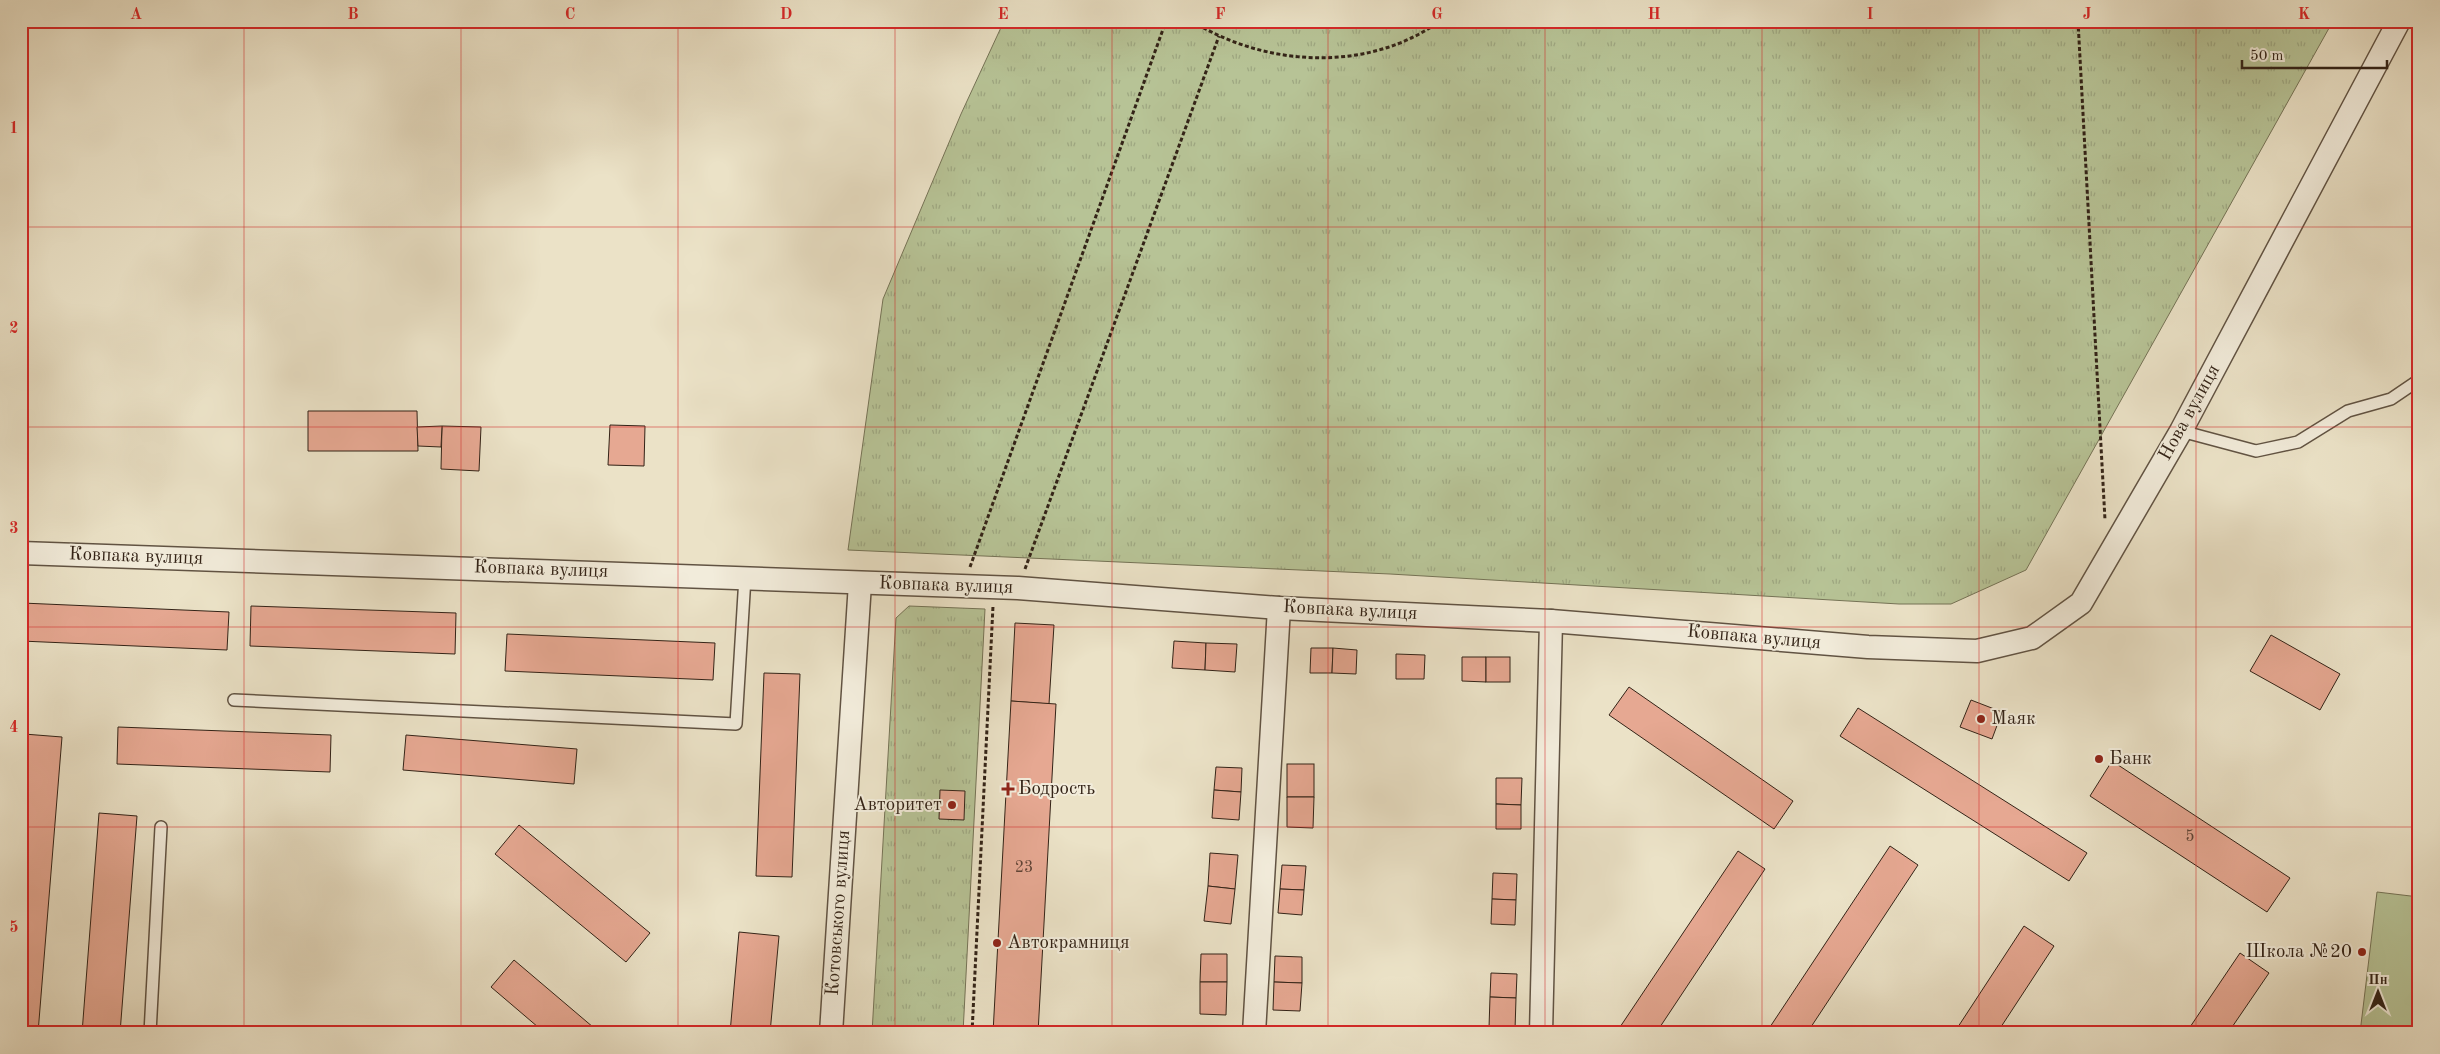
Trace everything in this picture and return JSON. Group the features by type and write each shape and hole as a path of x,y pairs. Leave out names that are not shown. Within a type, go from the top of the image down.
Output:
{"street":[{"name":"Нова вулиця","path":"1868,647 1977,651 2032,638 2081,603 2181,431 2399,21"},
{"name":"Ковпака вулиця","path":"21,553 1018,588 1279,608 1551,621 1868,647"},
{"name":"Котовського вулиця","path":"831,1033 860,583"},
{"path":"1254,1033 1279,608"},
{"path":"1541,1033 1551,621"}],"lane":[{"path":"2181,431 2256,451 2298,442 2348,411 2391,399 2419,380"},
{"path":"234,700 736,724 745,577"},
{"path":"150,1033 161,827"}],"path":[{"path":"963,587 1166,21"},
{"path":"1192,21 1238,45 1271,54 1305,58 1339,57 1373,51 1405,40 1440,21"},
{"path":"2078,21 2108,558"},
{"path":"1018,588 1219,36"},
{"path":"972,1033 994,588"}],"green space":[{"path":"1004,21 2333,21 2026,570 1951,604 1899,604 1390,574 848,550 883,299 961,114"},
{"path":"909,606 985,609 963,1033 872,1033 896,618"},
{"path":"2377,892 2419,897 2419,1033 2360,1033"}],"building":[{"path":"308,411 417,411 418,451 308,451"},
{"path":"610,425 645,426 644,466 608,465"},
{"path":"442,426 481,427 479,471 441,469"},
{"path":"442,426 441,447 418,446 417,427"},
{"path":"22,603 229,612 227,650 21,641"},
{"path":"251,606 456,613 455,654 250,646"},
{"path":"1015,623 1054,625 1049,704 1011,701"},
{"path":"507,634 715,643 713,680 505,671"},
{"path":"2271,635 2340,674 2320,710 2250,671"},
{"path":"1174,641 1206,643 1205,670 1172,668"},
{"path":"1206,643 1237,644 1235,672 1205,670"},
{"path":"1311,648 1333,648 1332,673 1310,673"},
{"path":"1333,648 1357,650 1356,674 1332,673"},
{"path":"1396,654 1425,655 1424,679 1396,679"},
{"path":"1462,657 1486,657 1486,682 1462,681"},
{"path":"1486,657 1510,657 1510,682 1486,682"},
{"path":"764,673 800,674 792,877 756,876"},
{"path":"1629,687 1793,801 1774,829 1609,715"},
{"name":"Маяк","path":"1971,700 2002,712 1992,739 1960,727"},
{"path":"1011,701 1056,704 1038,1033 993,1033"},
{"path":"1858,708 2087,853 2069,881 1840,736"},
{"path":"118,727 331,735 330,772 117,764"},
{"path":"24,734 62,737 38,1033 21,1033 21,772"},
{"path":"406,735 577,749 574,784 403,770"},
{"path":"2112,761 2290,878 2267,912 2090,796"},
{"path":"1287,764 1314,764 1314,797 1287,797"},
{"path":"1216,767 1242,768 1241,792 1214,790"},
{"path":"1496,778 1522,778 1521,805 1496,804"},
{"name":"Авторитет","path":"940,790 965,791 964,820 939,819"},
{"path":"1214,790 1241,792 1239,820 1212,818"},
{"path":"1287,797 1314,797 1313,828 1287,827"},
{"path":"1496,804 1521,805 1521,829 1496,829"},
{"path":"99,813 137,816 120,1033 82,1033"},
{"path":"519,825 650,933 626,962 495,854"},
{"path":"1890,846 1918,865 1807,1033 1766,1033"},
{"path":"1738,851 1765,869 1656,1033 1616,1033"},
{"path":"1210,853 1238,855 1235,889 1208,886"},
{"path":"1282,865 1306,866 1304,890 1280,889"},
{"path":"1493,873 1517,874 1516,900 1492,899"},
{"path":"1208,886 1235,889 1231,924 1204,921"},
{"path":"1280,889 1304,890 1302,915 1278,913"},
{"path":"1492,899 1516,900 1515,925 1491,924"},
{"path":"2024,926 2054,946 1997,1033 1954,1033"},
{"path":"739,932 779,936 770,1033 730,1033"},
{"path":"2240,953 2269,973 2228,1033 2186,1033"},
{"path":"1201,954 1227,954 1227,982 1200,982"},
{"path":"1275,956 1302,957 1302,983 1274,982"},
{"path":"514,960 600,1033 545,1033 491,987"},
{"path":"1491,973 1517,974 1516,998 1490,997"},
{"path":"1200,982 1227,982 1226,1015 1200,1014"},
{"path":"1274,982 1302,983 1300,1011 1273,1010"},
{"path":"1490,997 1516,998 1515,1030 1489,1028"}],"place":[{"name":"Маяк","path":"1981,719"},
{"name":"Банк","path":"2099,759"},
{"name":"Бодрость","path":"1008,789"},
{"name":"Авторитет","path":"952,805"},
{"name":"Автокрамниця","path":"997,943"},
{"name":"Школа №20","path":"2362,952"}]}
